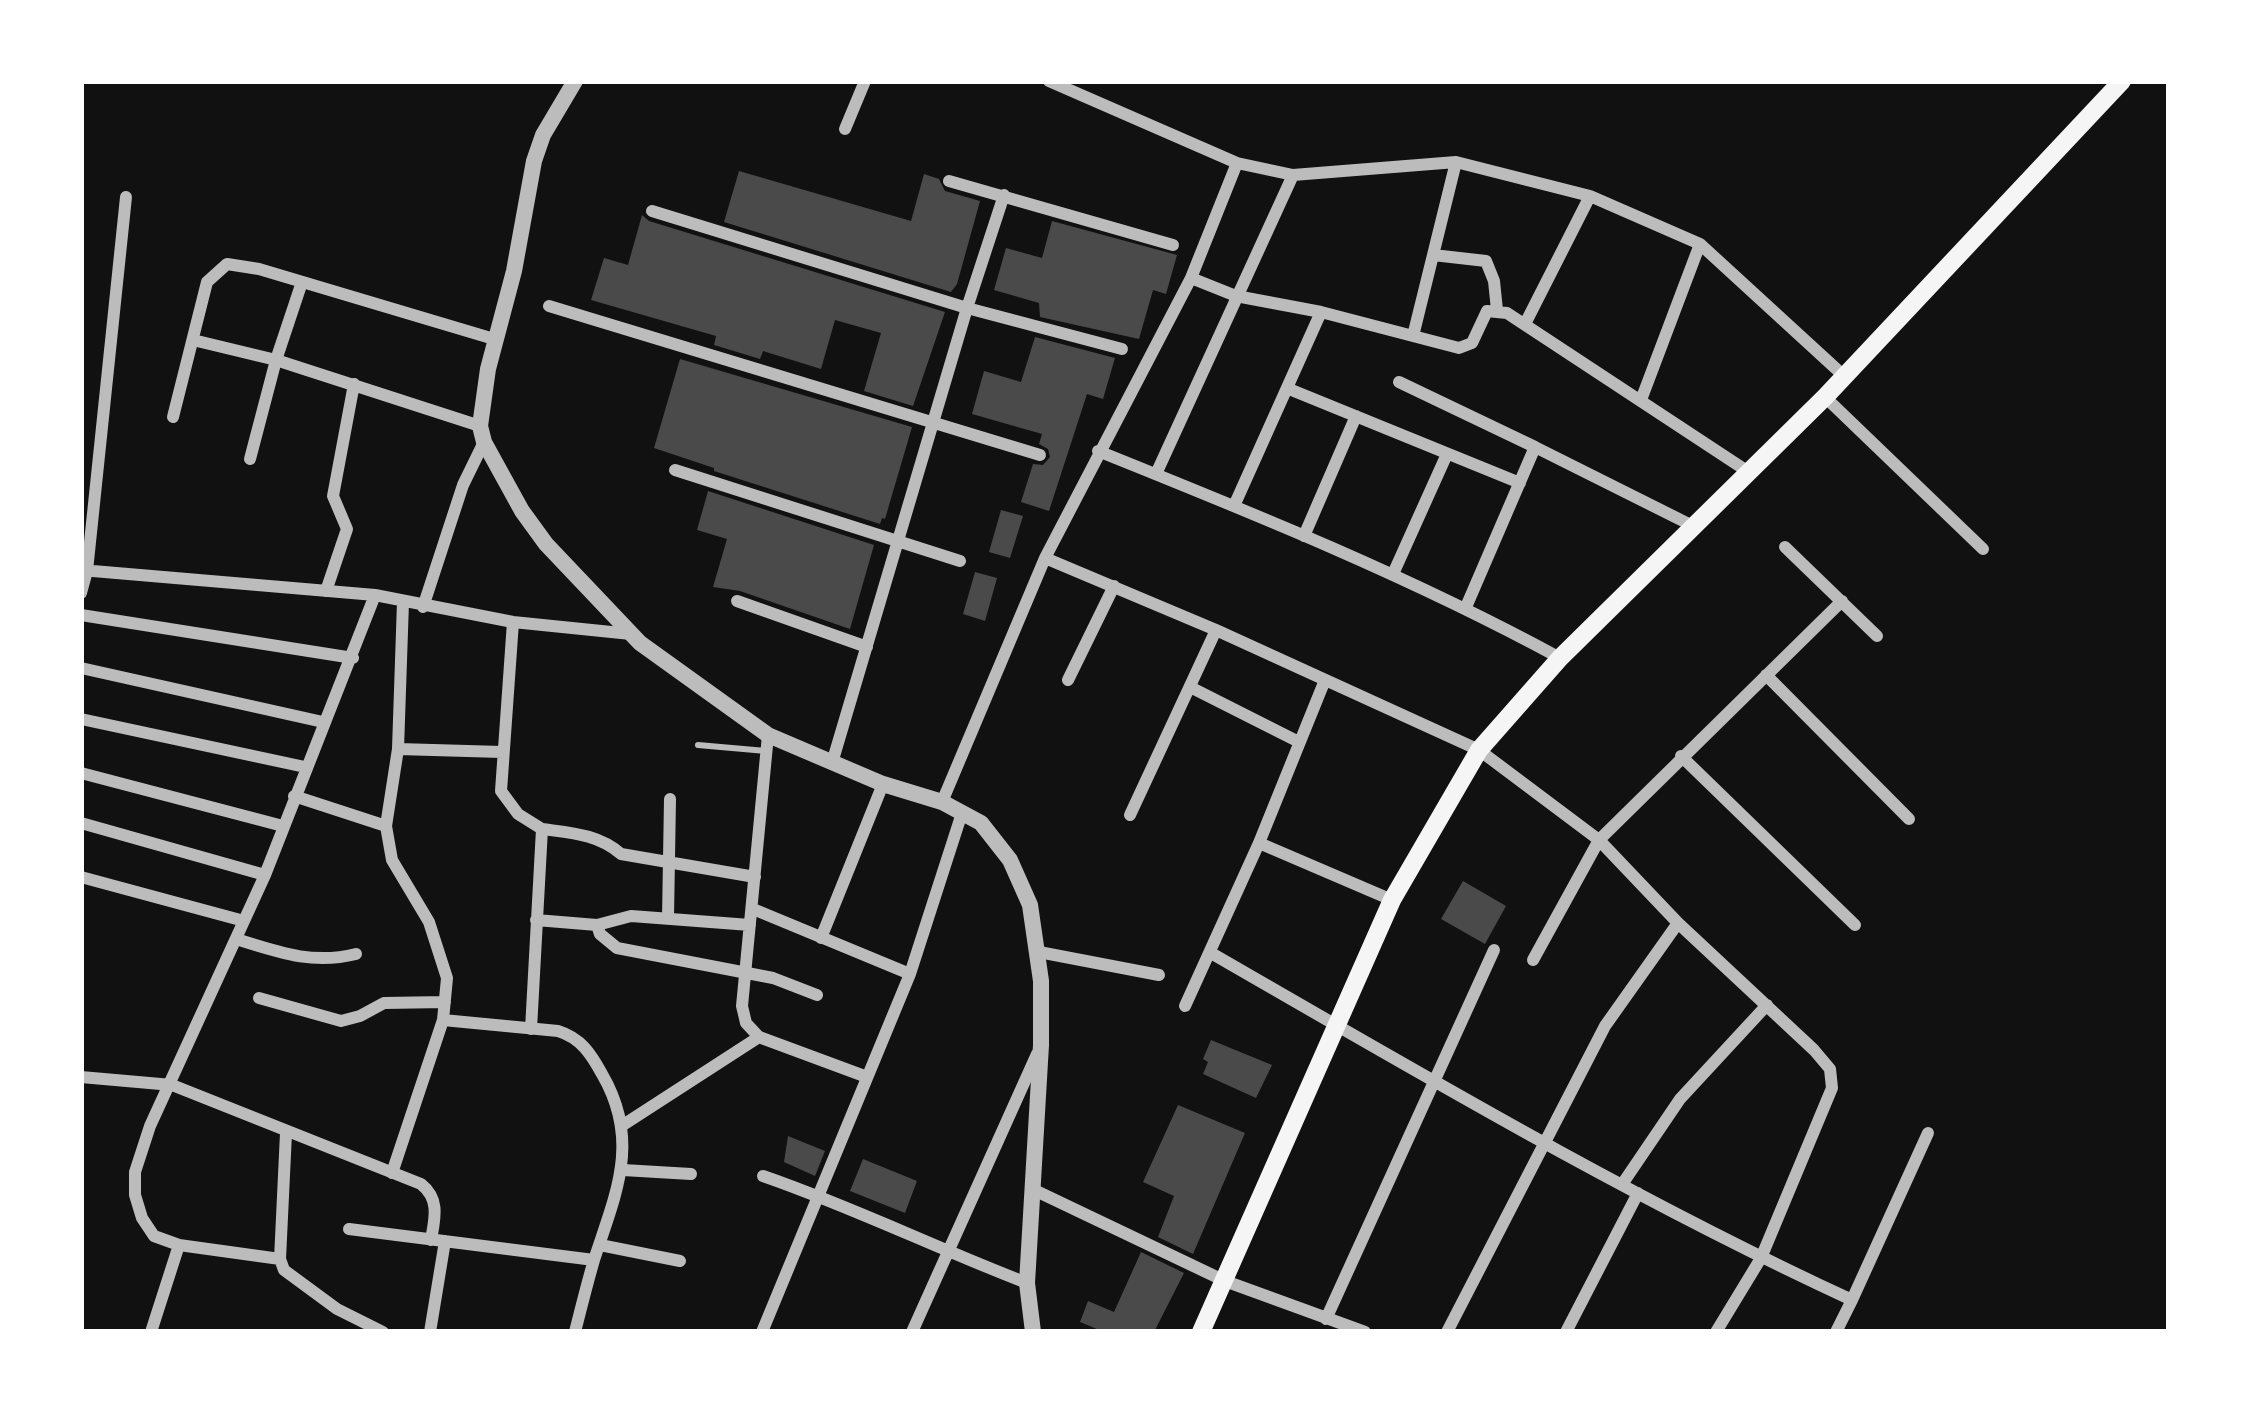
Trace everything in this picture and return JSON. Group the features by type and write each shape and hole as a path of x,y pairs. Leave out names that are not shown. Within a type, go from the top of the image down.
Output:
{"main road":[{"path":"1202,1332 1392,900 1479,750 1560,658 1825,398 2122,81"}],"street":[{"path":"423,607 482,434 494,339 514,271 534,160 575,81"},
{"path":"845,129 865,81"},
{"path":"1049,81 1237,163 1294,175 1456,162 1590,196 1700,244 1844,376"},
{"path":"1413,335 1456,162"},
{"path":"942,802 1045,558 1191,278 1237,163"},
{"path":"1156,474 1294,175"},
{"path":"949,182 1173,245"},
{"path":"832,763 1004,195"},
{"path":"1526,322 1590,196"},
{"path":"81,593 126,197"},
{"path":"652,211 967,308 1122,349"},
{"path":"1641,400 1700,244"},
{"path":"1433,255 1486,261 1497,310"},
{"path":"173,417 206,282 227,264 259,269 494,339"},
{"path":"1191,278 1236,296 1321,312 1443,346 1472,343 1487,311 1497,310 1526,322 1747,470"},
{"path":"250,459 302,283"},
{"path":"549,306 1040,455"},
{"path":"1234,506 1321,312"},
{"path":"193,340 354,384 482,434 522,512 546,544 632,634 767,743 942,802 981,823 1022,880 1039,952 1041,1045 1027,1283 1033,1332"},
{"path":"1399,382 1693,526"},
{"path":"326,591 347,529 332,496 354,384"},
{"path":"1289,389 1520,483"},
{"path":"1825,398 1983,549"},
{"path":"1304,536 1356,416"},
{"path":"1466,607 1535,447"},
{"path":"1098,451 1393,574 1560,658"},
{"path":"1393,574 1447,454"},
{"path":"675,470 960,561"},
{"path":"1785,547 1877,636"},
{"path":"1045,558 1479,750 1599,840 1830,1069 1832,1088 1761,1258 1716,1332"},
{"path":"84,570 375,596 513,622 632,634"},
{"path":"1068,680 1114,586"},
{"path":"280,1259 179,1245 154,1236 134,1195 143,1143 265,875 375,596"},
{"path":"737,601 867,647"},
{"path":"1533,960 1599,840 1842,601"},
{"path":"392,1172 443,1020 447,978 440,947 392,860 386,826 398,749 403,602"},
{"path":"81,615 353,658"},
{"path":"513,622 502,752 501,791 507,803 542,829 593,837 620,854 755,877"},
{"path":"1130,815 1216,630"},
{"path":"81,668 322,722"},
{"path":"1766,675 1910,819"},
{"path":"1185,1006 1325,680"},
{"path":"1190,686 1298,741"},
{"path":"81,718 305,767"},
{"path":"767,743 743,972 746,1023 759,1037 867,1077"},
{"path":"398,749 502,752"},
{"path":"1682,756 1855,925"},
{"path":"81,773 283,826"},
{"path":"821,938 884,784"},
{"path":"294,796 386,826"},
{"path":"668,918 670,799"},
{"path":"762,1332 910,974 962,813"},
{"path":"81,823 265,875"},
{"path":"531,1029 542,829"},
{"path":"1258,843 1392,900"},
{"path":"81,877 244,921"},
{"path":"753,909 910,974"},
{"path":"536,920 597,925 632,916 750,925"},
{"path":"1447,1332 1605,1026 1678,923"},
{"path":"597,925 600,934 617,948 773,978 817,995"},
{"path":"236,939 300,958 356,954"},
{"path":"1326,1319 1494,950"},
{"path":"1039,952 1159,975"},
{"path":"1211,953 1543,1142 1761,1258 1852,1300"},
{"path":"259,998 341,1021 384,1003 445,1002"},
{"path":"1623,1183 1680,1099 1767,1005"},
{"path":"443,1020 574,1036 591,1054 617,1099 623,1125 623,1170 575,1332"},
{"path":"623,1125 759,1037"},
{"path":"912,1332 1041,1045"},
{"path":"81,1078 172,1085 431,1192 438,1240 430,1332"},
{"path":"1836,1332 1928,1132"},
{"path":"286,1133 280,1259 284,1270 305,1289 382,1332"},
{"path":"623,1170 691,1174"},
{"path":"763,1176 1027,1283"},
{"path":"1032,1189 1225,1281 1364,1332"},
{"path":"1566,1332 1638,1193"},
{"path":"349,1229 595,1260"},
{"path":"151,1332 179,1245"},
{"path":"600,1245 680,1262"},
{"path":"1018,1332 1029,1308"}],"lane":[{"path":"698,745 767,743"}],"building":[{"path":"739,171 911,221 924,174 939,179 945,191 980,201 957,284 951,292 724,222"},
{"path":"642,215 945,312 913,406 864,391 881,333 835,320 821,369 763,351 760,359 714,345 716,336 591,300 604,258 628,265"},
{"path":"1052,221 1177,255 1166,294 1153,290 1139,339 1040,317 1039,303 994,290 1006,248 1042,258"},
{"path":"1035,337 1115,358 1103,399 1087,394 1049,511 1021,502 1033,464 1043,465 1050,457 1048,449 1039,444 1042,434 972,414 984,371 1021,382"},
{"path":"680,359 912,427 885,519 880,524 654,448"},
{"path":"708,491 874,545 850,629 740,591 713,587 727,539 697,530"},
{"path":"1001,510 1023,516 1010,558 989,552"},
{"path":"975,572 997,578 985,621 963,614"},
{"path":"1463,881 1506,906 1485,944 1441,919"},
{"path":"1211,1040 1272,1065 1256,1098 1203,1074"},
{"path":"1178,1105 1245,1133 1193,1254 1158,1237 1174,1196 1143,1182"},
{"path":"788,1136 825,1151 815,1176 784,1162"},
{"path":"863,1159 917,1181 905,1213 850,1191"},
{"path":"1141,1252 1184,1273 1154,1332 1104,1332 1080,1322 1088,1301 1114,1312"}]}
